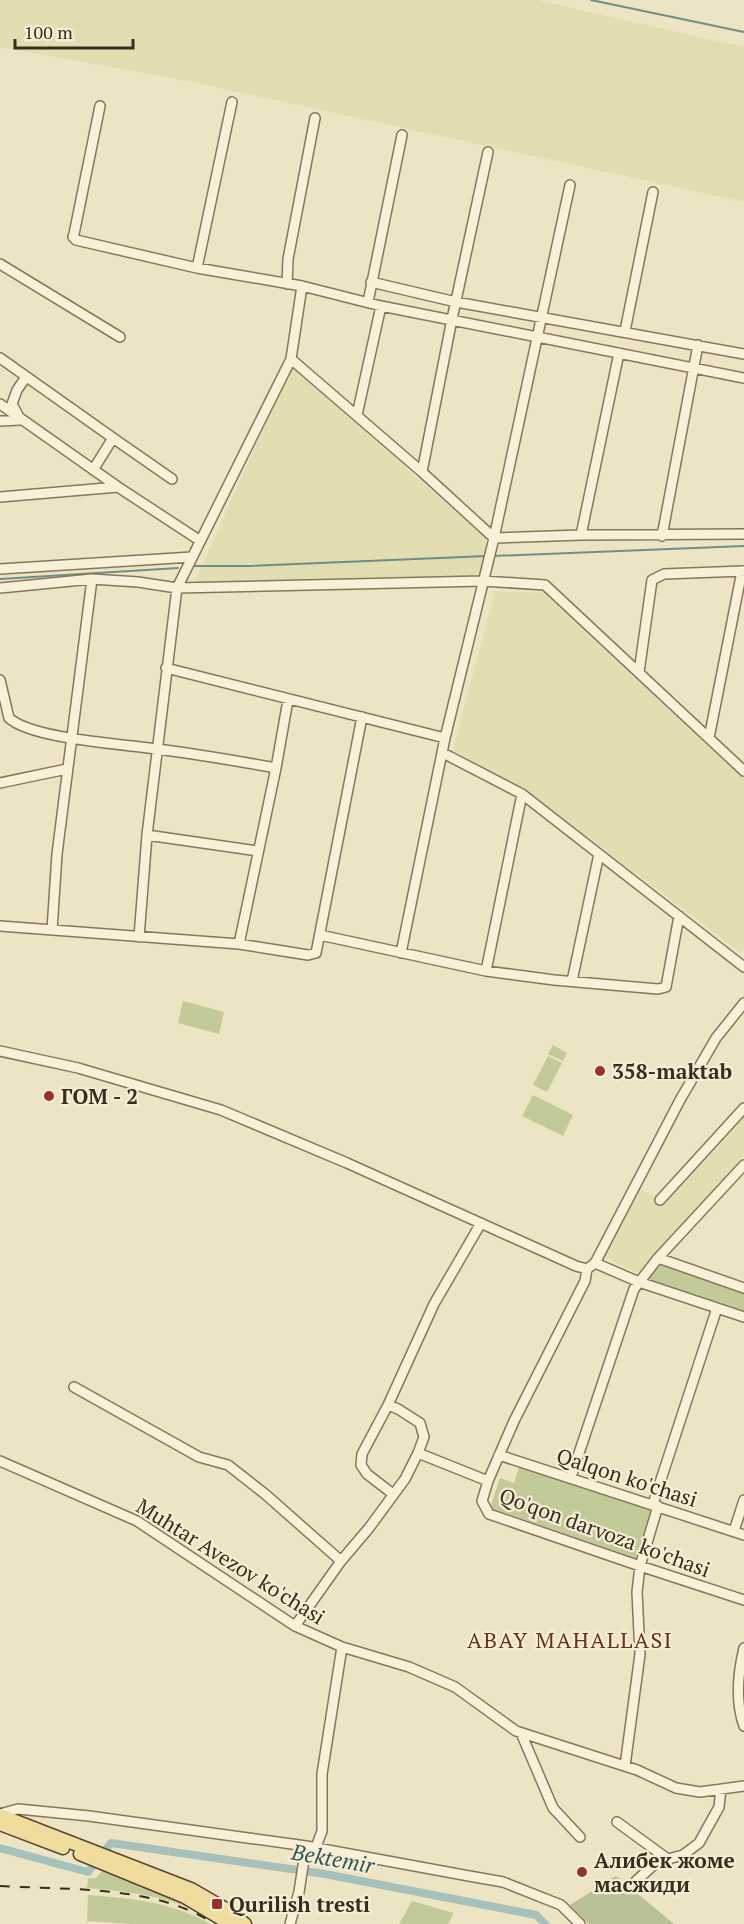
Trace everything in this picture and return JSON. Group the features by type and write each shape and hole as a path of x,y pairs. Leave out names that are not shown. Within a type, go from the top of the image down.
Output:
{"main road":[{"path":"0,1814 116,1864 185,1897 230,1924"},
{"path":"0,1824 87,1852"},
{"path":"116,1864 191,1889 224,1908 245,1924"}],"street":[{"path":"197,268 232,102"},
{"path":"100,106 73,237 97,245 197,268 302,286 381,306 744,378"},
{"path":"287,284 288,259 315,118"},
{"path":"368,302 402,135"},
{"path":"422,472 488,152"},
{"path":"401,953 445,738 489,561 570,185"},
{"path":"625,331 653,192"},
{"path":"0,264 120,337"},
{"path":"371,282 456,302 744,354"},
{"path":"139,937 147,835 177,588 291,359 302,286"},
{"path":"357,415 381,306"},
{"path":"662,536 698,345"},
{"path":"581,535 619,353"},
{"path":"0,358 172,479"},
{"path":"291,359 422,472 494,538 744,534"},
{"path":"20,420 12,404 17,390 26,377"},
{"path":"0,404 118,487 200,540"},
{"path":"0,421 20,420"},
{"path":"93,470 113,438"},
{"path":"0,497 118,487"},
{"path":"0,569 192,557"},
{"path":"639,672 652,580 664,574 743,571 709,738"},
{"path":"51,930 57,854 92,579"},
{"path":"0,588 92,579 138,582 177,588 483,581 545,585 744,771"},
{"path":"166,668 445,738"},
{"path":"0,685 9,718 22,726 72,738 276,768"},
{"path":"239,944 288,700"},
{"path":"0,926 239,944 308,955 316,953 362,717"},
{"path":"443,753 522,794 743,964"},
{"path":"0,783 67,770"},
{"path":"486,971 522,794"},
{"path":"147,835 258,851"},
{"path":"572,981 599,855"},
{"path":"320,935 486,971 658,989 666,987 679,916"},
{"path":"488,1481 514,1421 591,1266 716,1038 744,1003"},
{"path":"0,1051 78,1068 221,1110 481,1223 591,1266 744,1317"},
{"path":"660,1200 744,1108"},
{"path":"571,1477 634,1289 658,1258 744,1164"},
{"path":"393,1494 366,1474 361,1465 362,1454 388,1406 434,1304 481,1223"},
{"path":"658,1258 744,1288"},
{"path":"625,1766 640,1654 637,1592 639,1566 655,1505 717,1308"},
{"path":"74,1387 199,1457 228,1465 265,1494 341,1561"},
{"path":"295,1626 341,1561 405,1479 418,1453 424,1437 420,1423 398,1409 388,1406"},
{"name":"Qo'qon darvoza ko'chasi","path":"418,1453 488,1481 482,1501 489,1514 744,1600"},
{"name":"Qalqon ko'chasi","path":"499,1455 744,1535"},
{"name":"Muhtar Avezov ko'chasi","path":"0,1461 137,1521 295,1626 342,1647 409,1667 455,1687 521,1733 625,1766 676,1788 700,1792 744,1786"},
{"path":"734,1531 744,1500"},
{"path":"290,1924 299,1892 304,1860 322,1831 321,1774 342,1647"},
{"path":"744,1648 739,1669 739,1701 744,1726"},
{"path":"521,1733 553,1808 580,1837"},
{"path":"636,1881 657,1862 688,1852 704,1838 719,1807 721,1790"},
{"path":"0,1814 18,1809 89,1816 311,1846 503,1882 561,1905 579,1924"},
{"path":"617,1822 669,1860"}],"shaded area":[{"path":"0,0 537,0 744,47 744,202 187,81 0,47"},
{"path":"291,365 486,539 481,578 195,582"},
{"path":"495,591 543,593 744,779 744,948 741,953 526,790 453,750"},
{"path":"744,1118 744,1155 639,1274 604,1257 640,1188 663,1205 706,1156 709,1157"}],"green space":[{"path":"183,1001 224,1012 219,1034 178,1023"},
{"path":"553,1045 567,1053 563,1061 548,1054"},
{"path":"548,1056 562,1063 547,1092 533,1085"},
{"path":"533,1095 573,1115 563,1136 522,1116"},
{"path":"660,1262 744,1291 744,1314 653,1283 648,1278"},
{"path":"520,1464 651,1510 636,1558 490,1508 500,1478 514,1483"},
{"path":"102,1871 186,1903 198,1912 158,1898 129,1892 87,1888 88,1878 96,1878"},
{"path":"616,1876 674,1924 589,1924 570,1905"},
{"path":"88,1895 151,1902 181,1911 210,1924 132,1924 87,1921"},
{"path":"412,1901 454,1913 448,1924 399,1924"}],"waterway":[{"path":"591,0 744,32"},
{"path":"493,556 744,546"},
{"path":"193,566 250,566 487,556"},
{"path":"0,579 178,568"},
{"name":"Bektemir","path":"0,1848 88,1872 111,1843 325,1874 536,1915 545,1924"}],"railway":[{"path":"0,1886 82,1889 139,1896 191,1911 214,1924"}],"place":[{"name":"358-maktab","path":"600,1071"},
{"name":"ГОМ - 2","path":"49,1096"},
{"name":"Алибек жоме масжиди","path":"582,1872"},
{"name":"Qurilish tresti","path":"217,1904"}],"district":[{"name":"ABAY MAHALLASI","path":"570,1639"}]}
